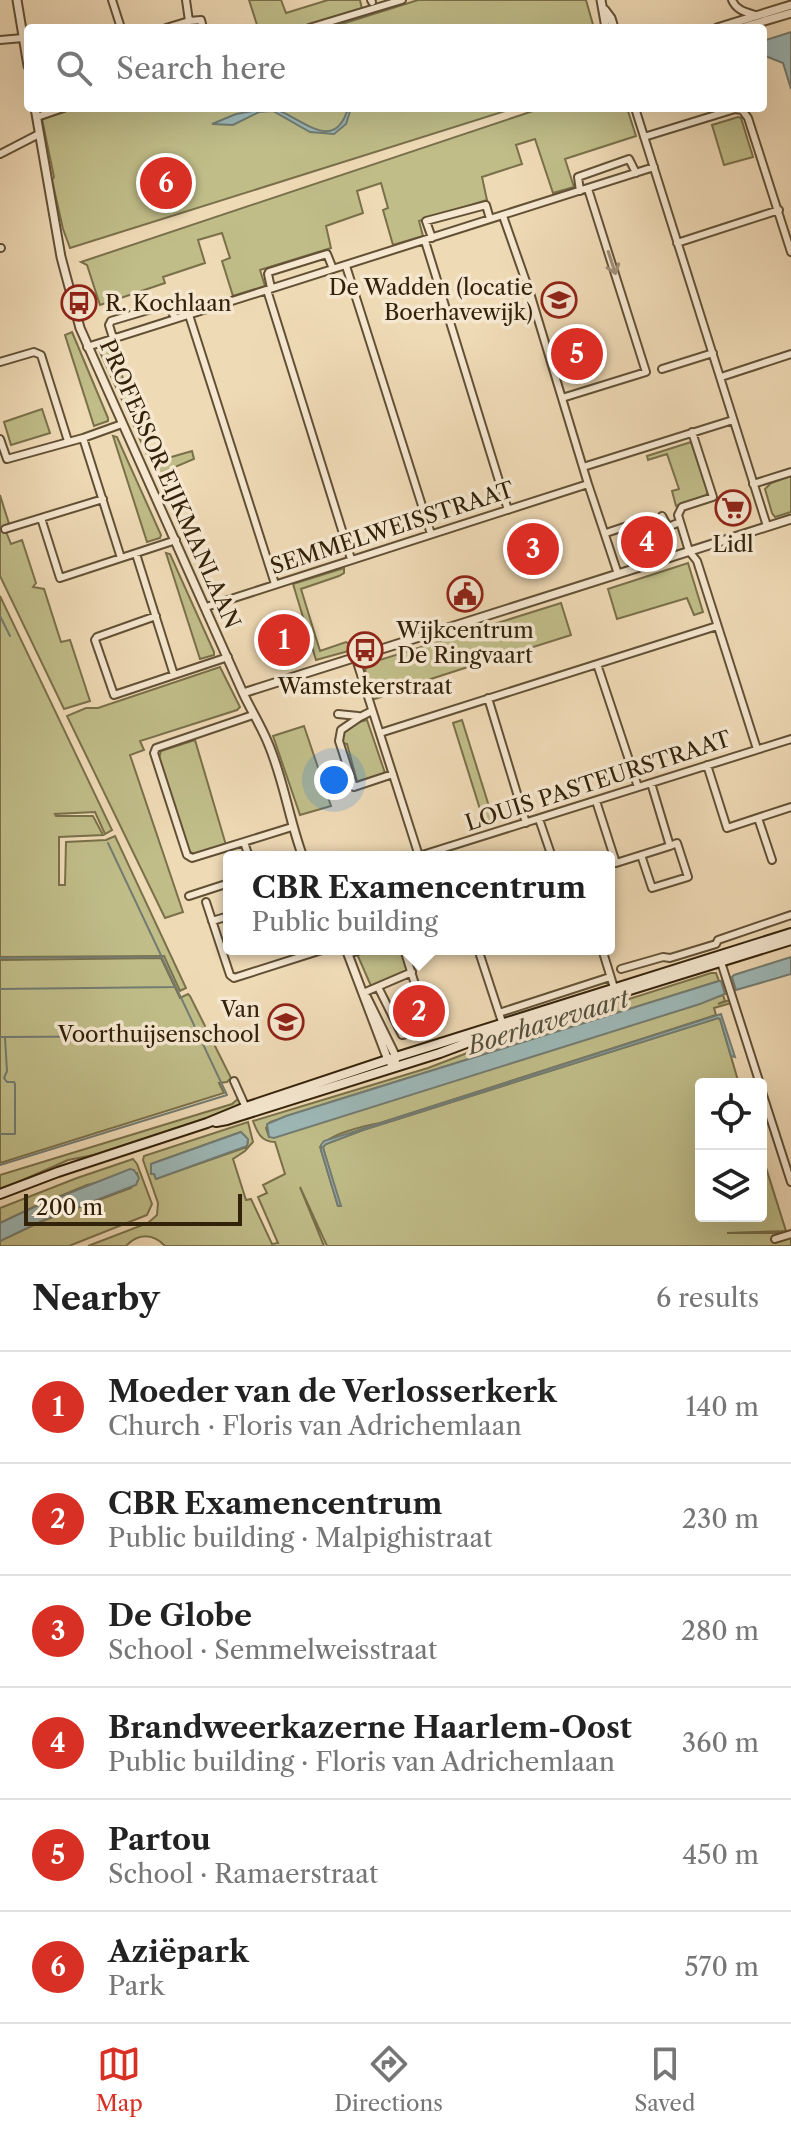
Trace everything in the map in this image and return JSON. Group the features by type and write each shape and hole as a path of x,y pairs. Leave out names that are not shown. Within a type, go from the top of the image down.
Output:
{"main road":[{"path":"720,959 791,933"},
{"path":"0,1194 58,1172 503,1026 791,940"}],"street":[{"path":"17,0 24,44"},
{"path":"112,0 120,24"},
{"path":"186,0 189,21"},
{"path":"322,24 402,0"},
{"path":"732,0 742,11 755,15"},
{"path":"602,4 605,24"},
{"path":"602,4 613,24"},
{"path":"729,24 791,5"},
{"path":"754,24 791,13"},
{"path":"179,24 201,20 202,24"},
{"path":"0,40 23,38"},
{"name":"PROFESSOR EIJKMANLAAN","path":"36,112 61,257 87,347 268,742 301,851"},
{"path":"636,112 767,526"},
{"path":"644,137 725,112"},
{"path":"744,112 791,252"},
{"path":"0,154 39,134"},
{"path":"562,398 646,372 578,177 629,159 636,173"},
{"path":"87,347 654,167"},
{"path":"490,219 486,205 426,221 428,240 508,510"},
{"path":"677,243 779,210"},
{"path":"503,216 618,574"},
{"path":"333,269 327,254 268,274 269,289 351,559"},
{"path":"346,266 431,534"},
{"path":"113,338 109,325 111,321 165,305 175,318"},
{"path":"189,315 275,584"},
{"path":"0,362 34,352 41,355 68,441"},
{"path":"662,369 713,353"},
{"path":"721,377 791,354"},
{"path":"583,467 733,420"},
{"path":"0,439 7,459 122,424"},
{"path":"692,432 713,497 682,507 678,515 689,551 697,561 757,749"},
{"path":"83,438 121,558"},
{"path":"753,484 791,472"},
{"name":"SEMMELWEISSTRAAT","path":"206,607 588,484"},
{"path":"5,529 103,499"},
{"path":"662,516 668,527 680,522"},
{"path":"41,518 60,578 176,540"},
{"path":"606,533 645,520"},
{"path":"243,693 791,520"},
{"path":"136,554 174,675"},
{"path":"156,616 95,640 114,695 228,657"},
{"path":"380,733 717,626"},
{"path":"355,656 420,851"},
{"path":"597,664 638,787"},
{"path":"488,698 526,823"},
{"path":"372,711 341,730 339,741 354,787 393,774"},
{"path":"338,714 360,717"},
{"path":"253,715 156,748 154,753 187,855 192,858 292,827"},
{"name":"LOUIS PASTEURSTRAAT","path":"438,851 791,739"},
{"path":"707,765 727,828 791,807"},
{"path":"651,783 670,846"},
{"path":"596,801 612,851"},
{"path":"758,818 772,860"},
{"path":"539,819 550,851"},
{"path":"244,842 247,851"},
{"path":"615,860 616,863 677,843 688,877 652,888 641,855"},
{"path":"189,896 223,885"},
{"path":"206,902 223,954"},
{"path":"621,969 716,944 718,940 791,915"},
{"path":"212,921 223,918"},
{"path":"716,944 758,1078"},
{"path":"223,955 234,978 306,955"},
{"path":"349,955 393,1062"},
{"path":"406,955 419,997"},
{"path":"480,955 503,1026"},
{"path":"604,955 615,991"},
{"path":"363,993 412,972"},
{"path":"499,1013 610,977"},
{"path":"378,987 402,1035 438,1027"},
{"path":"234,1081 247,1110"},
{"path":"767,1108 791,1182"},
{"path":"775,1239 791,1234"}],"shaded area":[{"path":"249,0 281,0 286,13 328,0 360,0 362,9 315,24 257,24"},
{"path":"418,0 586,0 593,24 342,24"},
{"path":"64,112 502,112 70,248 52,180 54,177 42,119"},
{"path":"530,112 628,112 636,136 565,159 574,187 553,193 535,139 516,145 522,164 482,177 487,200 419,221 423,236 393,245 383,210 388,208 381,183 357,191 363,213 326,226 331,248 260,270 265,286 233,296 222,261 230,258 222,233 198,240 205,263 163,277 165,283 100,305 87,265 81,262"},
{"path":"741,118 753,157 724,165 712,125"},
{"path":"72,332 108,418 108,421 94,426 65,335"},
{"path":"113,348 148,454 154,462 192,451 194,459 163,472 167,487 171,487 188,544 100,352"},
{"path":"42,409 50,433 11,445 4,422"},
{"path":"113,436 117,437 160,538 147,542"},
{"path":"691,442 708,492 705,497 676,506 672,491 679,489 667,454 648,460 647,456"},
{"path":"791,476 791,512 775,517 765,489 771,483"},
{"path":"0,495 10,527 5,529 11,544 22,540 36,583 33,587 44,589 61,642 70,640 90,701 64,709 0,576"},
{"path":"166,553 170,554 214,655 200,659"},
{"path":"688,563 703,612 694,615 687,598 617,619 608,589"},
{"path":"344,568 344,573 339,576 301,589 320,651 346,642 351,645 352,650 316,660 293,584"},
{"path":"0,596 112,830 105,834 95,812 55,814 93,816 103,835 59,837 59,885 65,885 66,842 106,840 115,836 186,988 180,991 164,956 0,957"},
{"path":"561,603 571,635 375,699 365,670 370,663"},
{"path":"220,667 240,707 237,710 140,741 144,750 130,755 183,912 165,918 67,716"},
{"path":"367,720 385,773 357,781 347,744 341,743 344,731"},
{"path":"462,720 493,819 484,822 453,723"},
{"path":"304,726 331,806 300,815 273,736"},
{"path":"195,740 226,845 196,855 189,851 159,758 161,751"},
{"path":"357,955 403,955 408,968 405,972 371,986"},
{"path":"161,958 180,998 190,996 231,1078 219,1083 224,1093 0,1163 0,960"},
{"path":"716,973 719,981 331,1102 270,1122 266,1128 269,1137 723,995 725,1001 718,1004 730,1000 731,1003 714,1008 716,1015 347,1131 320,1147 340,1206 323,1147 326,1144 718,1018 737,1078 695,1078 695,1222 767,1222 767,1171 786,1231 727,1233 787,1233 791,1237 791,1246 327,1246 300,1187 324,1246 165,1246 146,1236 126,1246 88,1246 148,1223 157,1215 158,1203 144,1156 248,1122 253,1142 233,1159 246,1200 251,1199 272,1244 278,1243 258,1197 267,1193 263,1185 285,1174 275,1142 263,1138 253,1121 428,1068 509,1037","holes":["241,1132 248,1140 247,1147 156,1179 151,1174 151,1164"]},
{"path":"239,1098 242,1103 239,1108 94,1155 68,1160 0,1190 0,1175 232,1104"},
{"path":"133,1159 152,1204 147,1215 69,1246 0,1246 0,1241 42,1221 131,1188 138,1177 137,1173 87,1185 0,1223 0,1208"}],"water":[{"path":"791,32 791,89 783,63 767,57 767,40"},
{"path":"259,112 233,125 212,124 236,114"},
{"path":"275,112 282,112 325,131 334,130 346,112 350,112 346,124 334,134 310,132"},
{"path":"791,957 791,974 736,990 734,975"},
{"path":"721,981 725,994 700,1004 274,1138 269,1137 267,1124 286,1116"},
{"path":"721,1014 735,1057 731,1056 718,1018 326,1144 323,1147 341,1206 338,1206 321,1150 324,1141"},
{"path":"241,1132 248,1139 247,1146 156,1179 151,1174 151,1164"},
{"path":"130,1169 139,1178 136,1185 42,1221 0,1241 0,1223"}],"waterway":[{"path":"0,616 10,636"},
{"path":"0,1165 227,1095 108,843"},
{"path":"0,958 161,957"},
{"path":"0,989 175,987"},
{"path":"0,1037 198,1036"},
{"path":"0,1134 15,1134 15,1084 4,1078 7,1071 5,1038"}],"place":[{"name":"Aziëpark","path":"166,183"},
{"name":"De Wadden (locatie Boerhavewijk)","path":"559,300"},
{"name":"R. Kochlaan","path":"79,303"},
{"name":"Partou","path":"577,354"},
{"name":"Lidl","path":"733,508"},
{"name":"Brandweerkazerne Haarlem-Oost","path":"647,542"},
{"name":"De Globe","path":"533,549"},
{"name":"Wijkcentrum De Ringvaart","path":"465,594"},
{"name":"Moeder van de Verlosserkerk","path":"284,640"},
{"name":"Wamstekerstraat","path":"365,650"},
{"name":"CBR Examencentrum","path":"419,1011"},
{"name":"Van Voorthuijsenschool","path":"286,1022"}],"water label":[{"name":"Boerhavevaart","path":"548,1022"}]}
